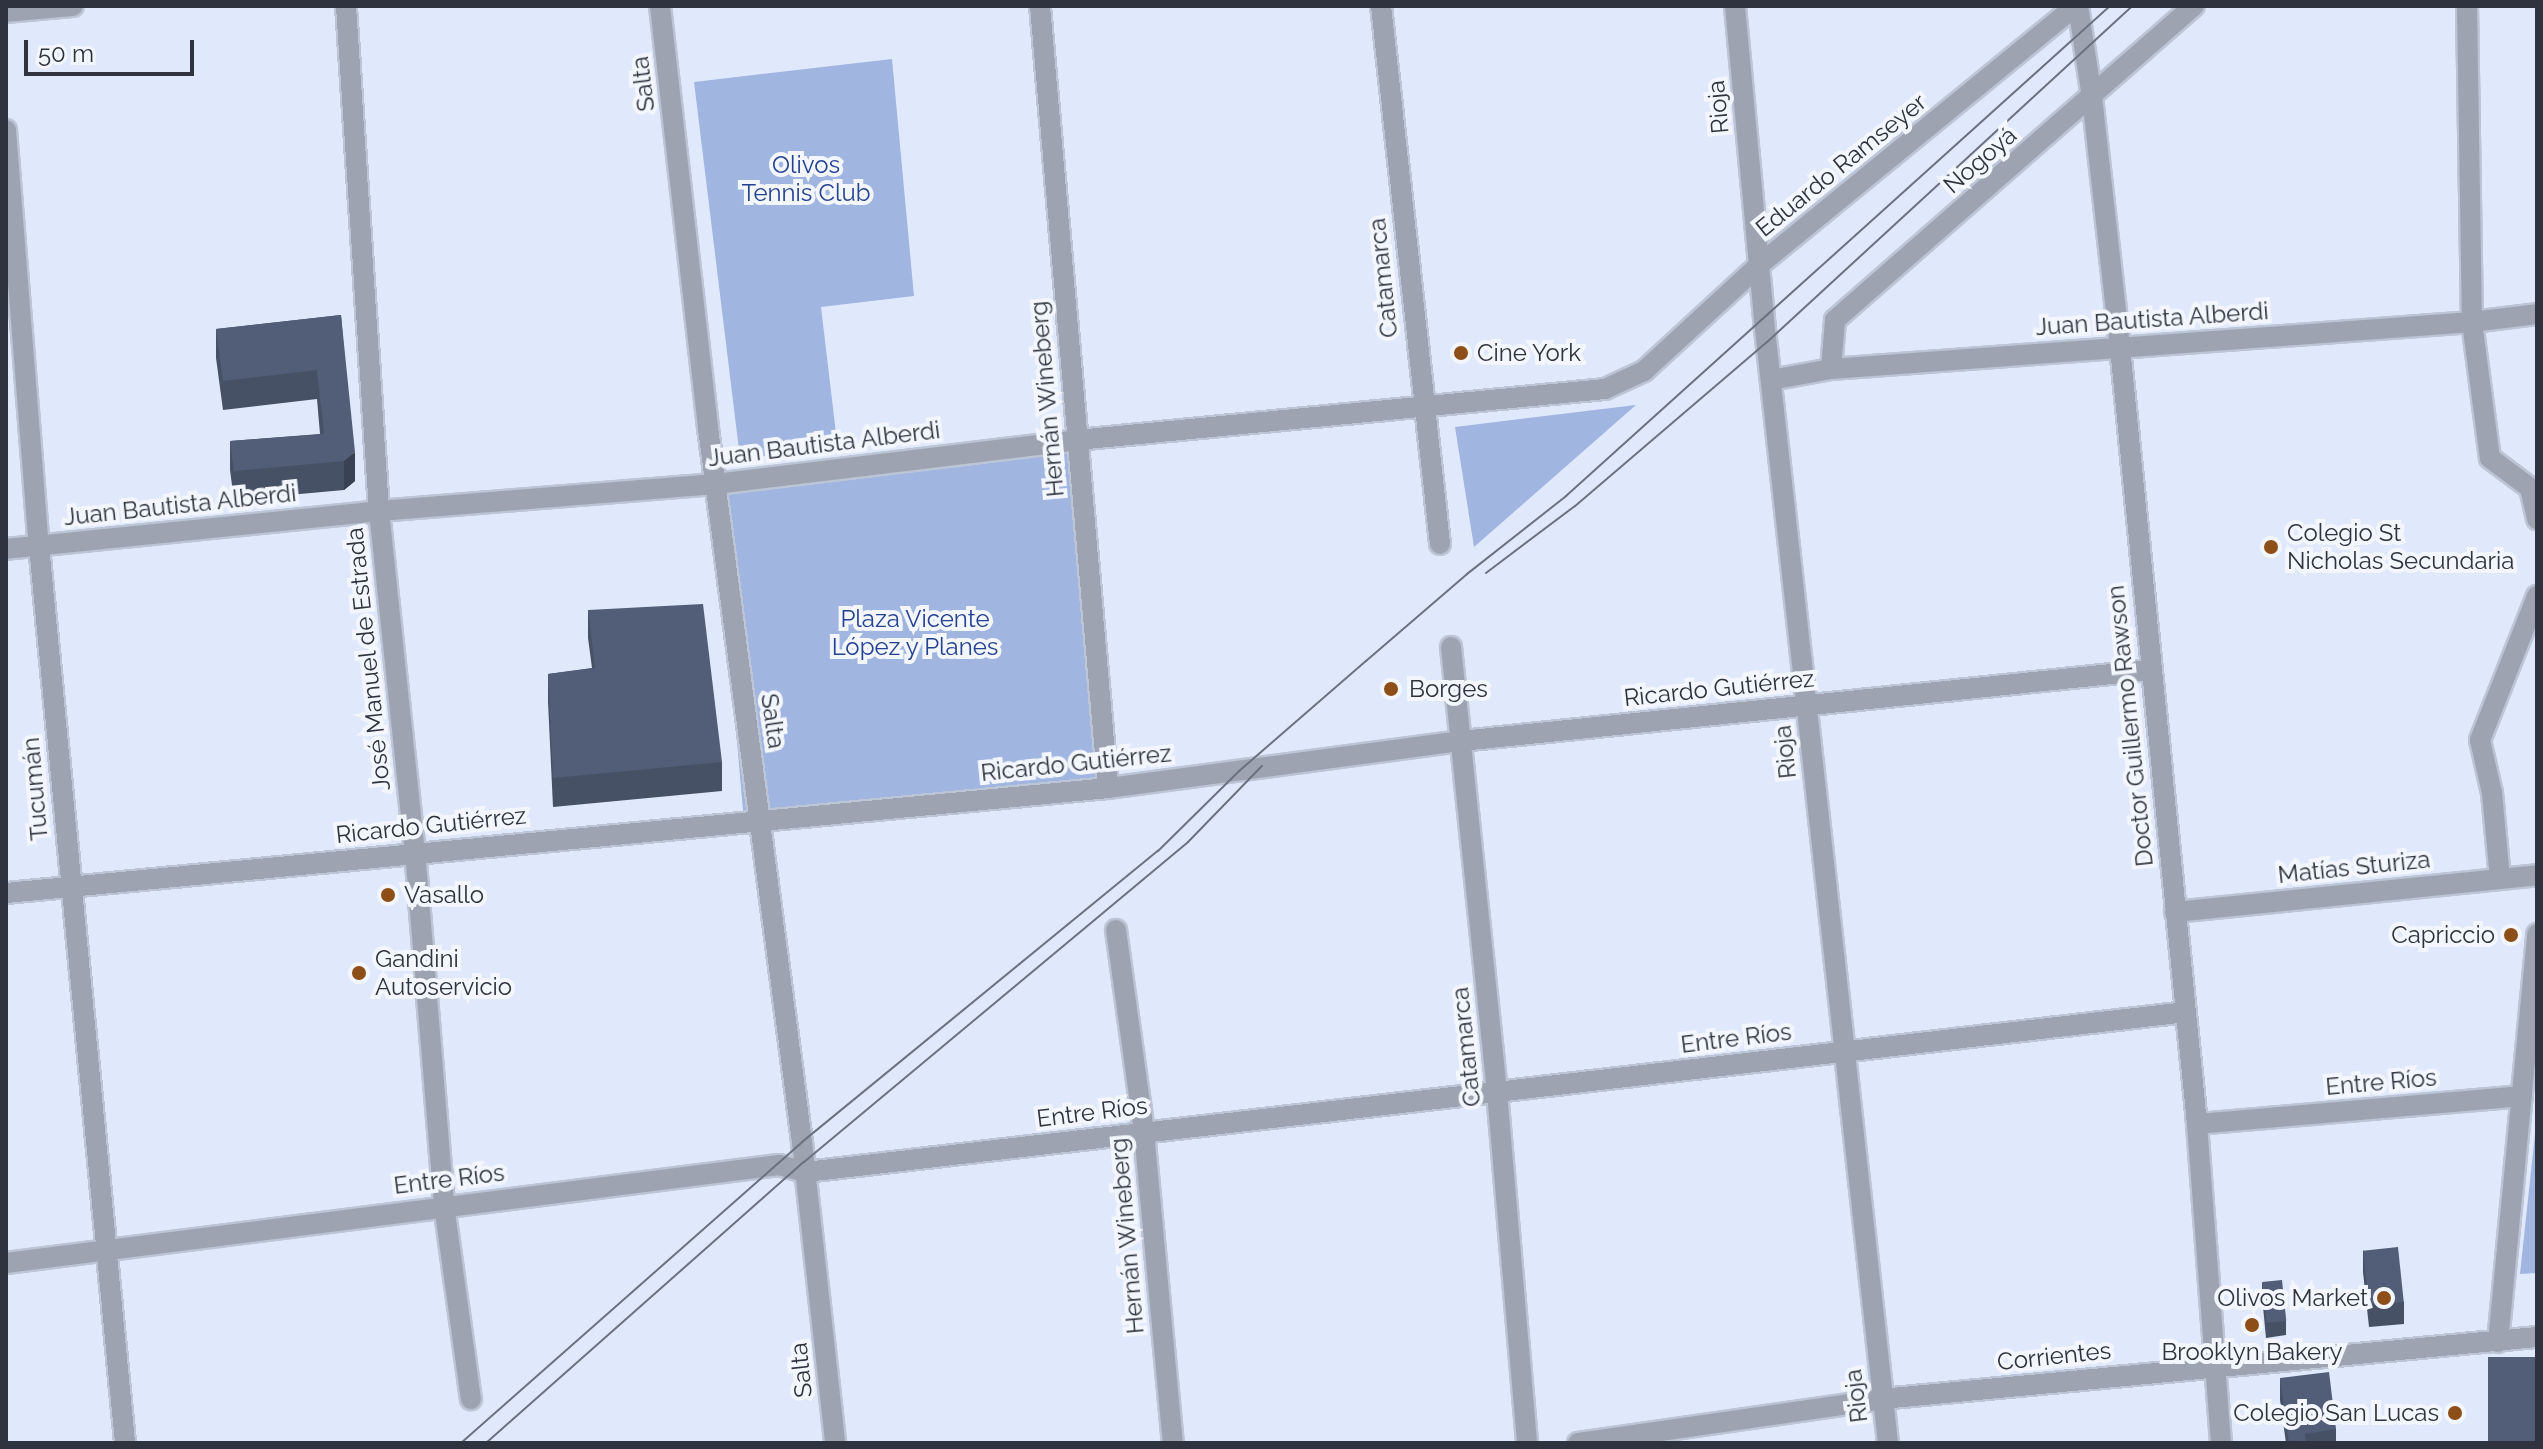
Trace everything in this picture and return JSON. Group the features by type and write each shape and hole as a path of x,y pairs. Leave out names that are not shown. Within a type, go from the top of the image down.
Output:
{"street":[{"path":"6,12 73,6"},
{"name":"José Manuel de Estrada","path":"346,6 379,511 415,851 444,1205 471,1399"},
{"name":"Salta","path":"660,6 715,484 806,1172 835,1443"},
{"name":"Hernán Wineberg","path":"1040,6 1108,788"},
{"name":"Catamarca","path":"1381,6 1440,544"},
{"name":"Rioja","path":"1735,6 1758,266 1888,1443"},
{"name":"Eduardo Ramseyer","path":"1644,371 1758,266 2077,6"},
{"name":"Doctor Guillermo Rawson","path":"2077,6 2092,97 2120,347 2197,1124 2221,1443"},
{"name":"Nogoyá","path":"1831,369 1835,320 2194,6"},
{"path":"2467,6 2472,322 2490,458 2530,488 2537,519"},
{"name":"Tucumán","path":"6,130 39,546 125,1443"},
{"name":"Juan Bautista Alberdi","path":"1771,380 1831,369 2472,322 2537,314"},
{"name":"Juan Bautista Alberdi","path":"6,549 379,511 715,484 1077,440 1423,409 1605,389 1644,371"},
{"path":"2500,879 2492,793 2480,740 2537,596"},
{"name":"Catamarca","path":"1451,647 1497,1092 1527,1443"},
{"name":"Ricardo Gutiérrez","path":"6,893 415,851 1108,788 1461,741 2150,670"},
{"name":"Matías Sturiza","path":"2175,912 2537,875"},
{"name":"Hernán Wineberg","path":"1116,930 1144,1132 1173,1443"},
{"path":"2498,1342 2537,934"},
{"name":"Entre Ríos","path":"6,1263 444,1205 779,1165 806,1172 2186,1012"},
{"name":"Entre Ríos","path":"2197,1124 2522,1096"},
{"name":"Corrientes","path":"1578,1443 1882,1399 2537,1337"}],"green space":[{"name":"Olivos Tennis Club","path":"892,59 914,296 821,307 838,450 740,458 694,82"},
{"path":"1636,405 1474,547 1455,427"},
{"name":"Plaza Vicente López y Planes","path":"1077,440 1107,788 744,819 713,472"},
{"path":"2537,1115 2537,1273 2520,1274"}],"building":[{"path":"341,315 355,452 344,461 234,471 230,441 324,434 317,370 223,381 216,329"},
{"path":"703,604 722,762 553,778 548,674 595,668 588,610"},
{"path":"2398,1247 2404,1302 2369,1305 2363,1251"},
{"path":"2282,1280 2286,1321 2266,1323 2262,1282"},
{"path":"2488,1357 2537,1357 2537,1443 2488,1443"},
{"path":"2329,1372 2336,1429 2305,1434 2306,1443 2289,1443 2280,1378"}],"tram line":[{"path":"461,1443 802,1142 1158,851 1239,771 1467,574 1566,496 2110,6"},
{"path":"1486,573 1575,506 1767,342 2132,6"},
{"path":"486,1443 804,1162 1188,842 1262,766"}],"place":[{"name":"Cine York","path":"1461,353"},
{"name":"Colegio St Nicholas Secundaria","path":"2271,547"},
{"name":"Borges","path":"1391,689"},
{"name":"Vasallo","path":"388,895"},
{"name":"Capriccio","path":"2511,935"},
{"name":"Gandini Autoservicio","path":"359,973"},
{"name":"Olivos Market","path":"2384,1298"},
{"name":"Brooklyn Bakery","path":"2252,1325"},
{"name":"Colegio San Lucas","path":"2455,1413"}]}
